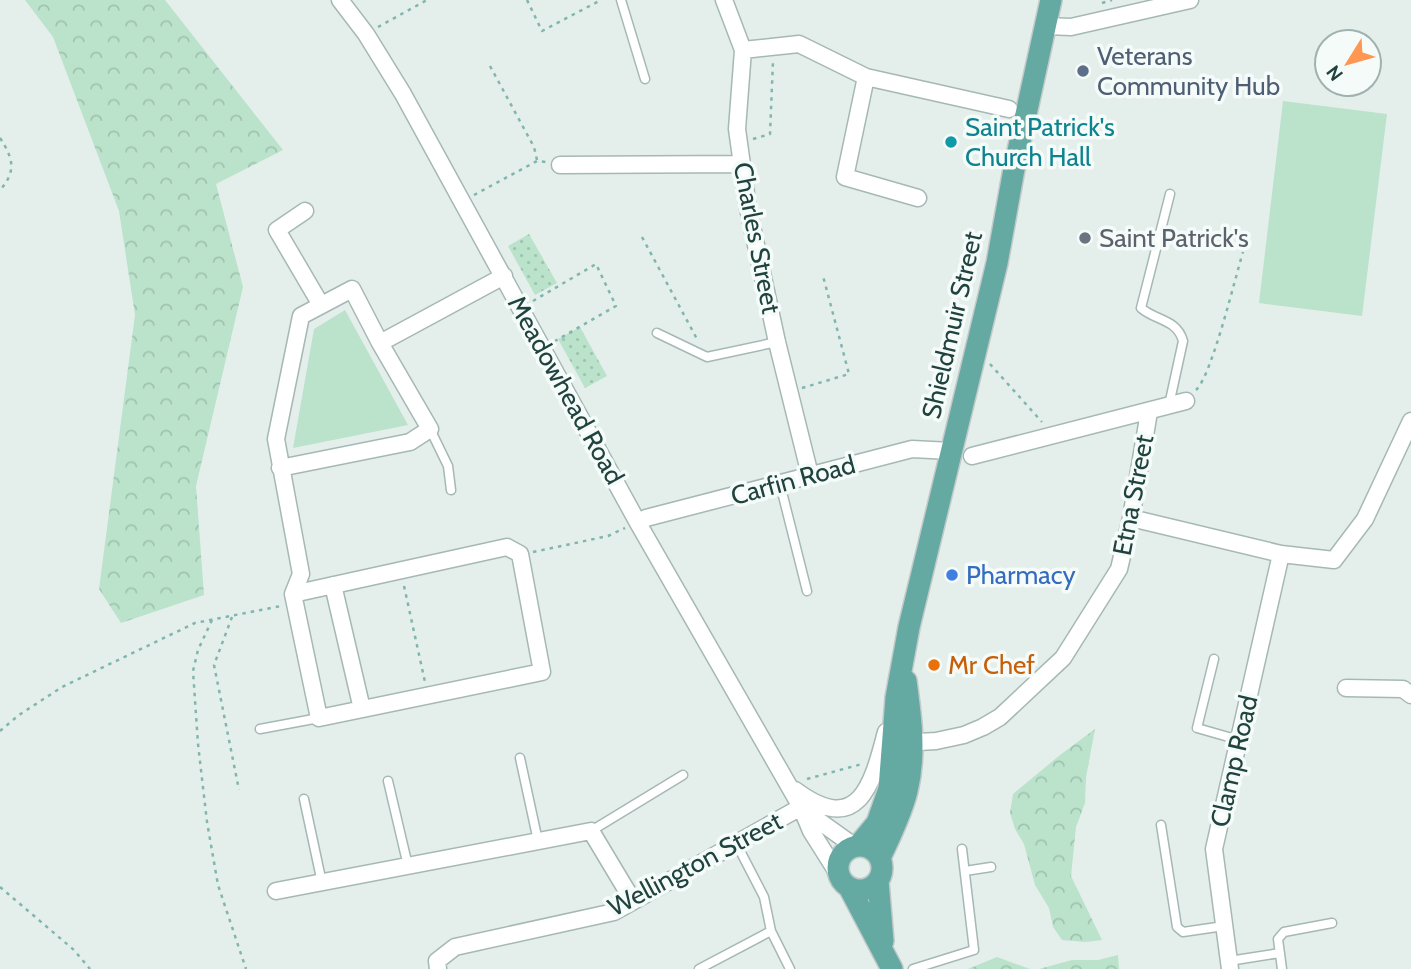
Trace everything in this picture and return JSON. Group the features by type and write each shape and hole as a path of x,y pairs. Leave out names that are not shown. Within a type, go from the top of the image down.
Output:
{"main road":[{"name":"Shieldmuir Street","path":"880,858 899,817 908,787 895,698 909,627 962,454 976,348 1051,0"},
{"name":"Shieldmuir Street","path":"856,846 872,830 884,807 903,743 904,662"},
{"path":"845,882 863,890 870,888 882,872 880,858 869,847 856,846 847,849 839,862 845,882 888,961"},
{"path":"877,881 888,961"}],"street":[{"name":"Meadowhead Road","path":"340,0 366,34 403,94 638,523 801,807 811,831 845,882"},
{"name":"Charles Street","path":"724,0 743,50 737,129 748,208 810,475"},
{"path":"1046,26 1071,27 1190,0"},
{"path":"743,50 799,44 866,77 1009,109"},
{"path":"866,77 845,177 918,198"},
{"path":"560,165 742,164"},
{"path":"305,211 277,230 321,305"},
{"path":"380,343 504,276"},
{"path":"280,468 410,442 430,429 352,289 301,316 276,439 280,468 301,573 294,598 319,718 542,672 520,554 507,547 333,585 294,598"},
{"name":"Carfin Road","path":"638,523 646,518 912,449 962,454 1177,403"},
{"name":"Etna Street","path":"903,743 964,735 982,727 1000,717 1063,658 1119,569 1131,518 1149,411"},
{"path":"1131,518 1280,554 1334,560 1365,519 1411,421"},
{"name":"Clamp Road","path":"1229,965 1214,849 1280,554"},
{"path":"333,585 362,709"},
{"path":"1346,688 1404,689 1411,695"},
{"name":"Meadowhead Road","path":"787,784 811,802 833,809 853,804 863,796 879,761 895,698"},
{"name":"Meadowhead Road","path":"801,807 827,829 856,846"},
{"name":"Wellington Street","path":"438,969 437,961 455,947 614,912 801,807"},
{"path":"276,891 591,831 633,901"}],"lane":[{"path":"621,0 645,79"},
{"path":"1170,194 1141,307 1152,318 1169,321 1181,331 1184,341 1177,403"},
{"path":"657,333 707,357 777,342"},
{"path":"430,429 448,466 451,490"},
{"path":"780,484 807,591"},
{"path":"1214,659 1197,728 1239,740"},
{"path":"260,729 319,718"},
{"path":"520,758 538,841"},
{"path":"591,831 683,775"},
{"path":"388,781 408,866"},
{"path":"304,799 322,883"},
{"path":"1161,825 1177,927 1182,932 1224,926"},
{"path":"736,843 764,897 771,931 790,969"},
{"path":"913,969 974,950 962,849"},
{"path":"965,871 991,867"},
{"path":"1282,969 1278,939 1284,932 1332,923"},
{"path":"699,969 771,931"},
{"path":"1229,965 1280,953"}],"path":[{"path":"366,34 427,0"},
{"path":"527,0 542,31 600,0"},
{"path":"740,143 770,134 774,47"},
{"path":"490,66 534,147 537,160"},
{"path":"0,138 11,156 10,179 0,190"},
{"path":"462,202 537,160 560,165"},
{"path":"642,237 707,357"},
{"path":"1177,403 1201,386 1243,252"},
{"path":"521,308 596,264 616,306 543,348"},
{"path":"789,392 849,374 823,276"},
{"path":"976,348 1054,434"},
{"path":"520,554 608,536 638,523"},
{"path":"400,570 428,695"},
{"path":"0,731 62,687 195,623 294,598"},
{"path":"233,615 214,665 239,790"},
{"path":"212,620 198,650 193,671 198,744 206,822 218,885 246,969"},
{"path":"787,784 867,763"},
{"path":"0,887 75,950 90,969"}],"green space":[{"path":"25,0 165,0 283,150 216,184 243,287 196,486 204,595 121,623 99,589 135,315 119,211 53,37"},
{"path":"1283,101 1387,114 1362,316 1259,303"},
{"path":"529,234 557,283 535,295 508,246"},
{"path":"345,310 408,425 293,448 314,329"},
{"path":"580,327 607,376 585,388 558,339"},
{"path":"1095,729 1086,777 1085,803 1076,827 1071,876 1102,940 1062,940 1053,927 1049,908 1035,885 1024,844 1010,813 1013,794"},
{"path":"1118,955 1119,969 1039,969 1072,960 1098,960"},
{"path":"997,957 1030,969 968,969"}],"place":[{"name":"Veterans Community Hub","path":"1083,71"},
{"name":"Saint Patrick's Church Hall","path":"951,142"},
{"name":"Saint Patrick's","path":"1085,238"},
{"name":"Pharmacy","path":"952,575"},
{"name":"Mr Chef","path":"934,665"}]}
